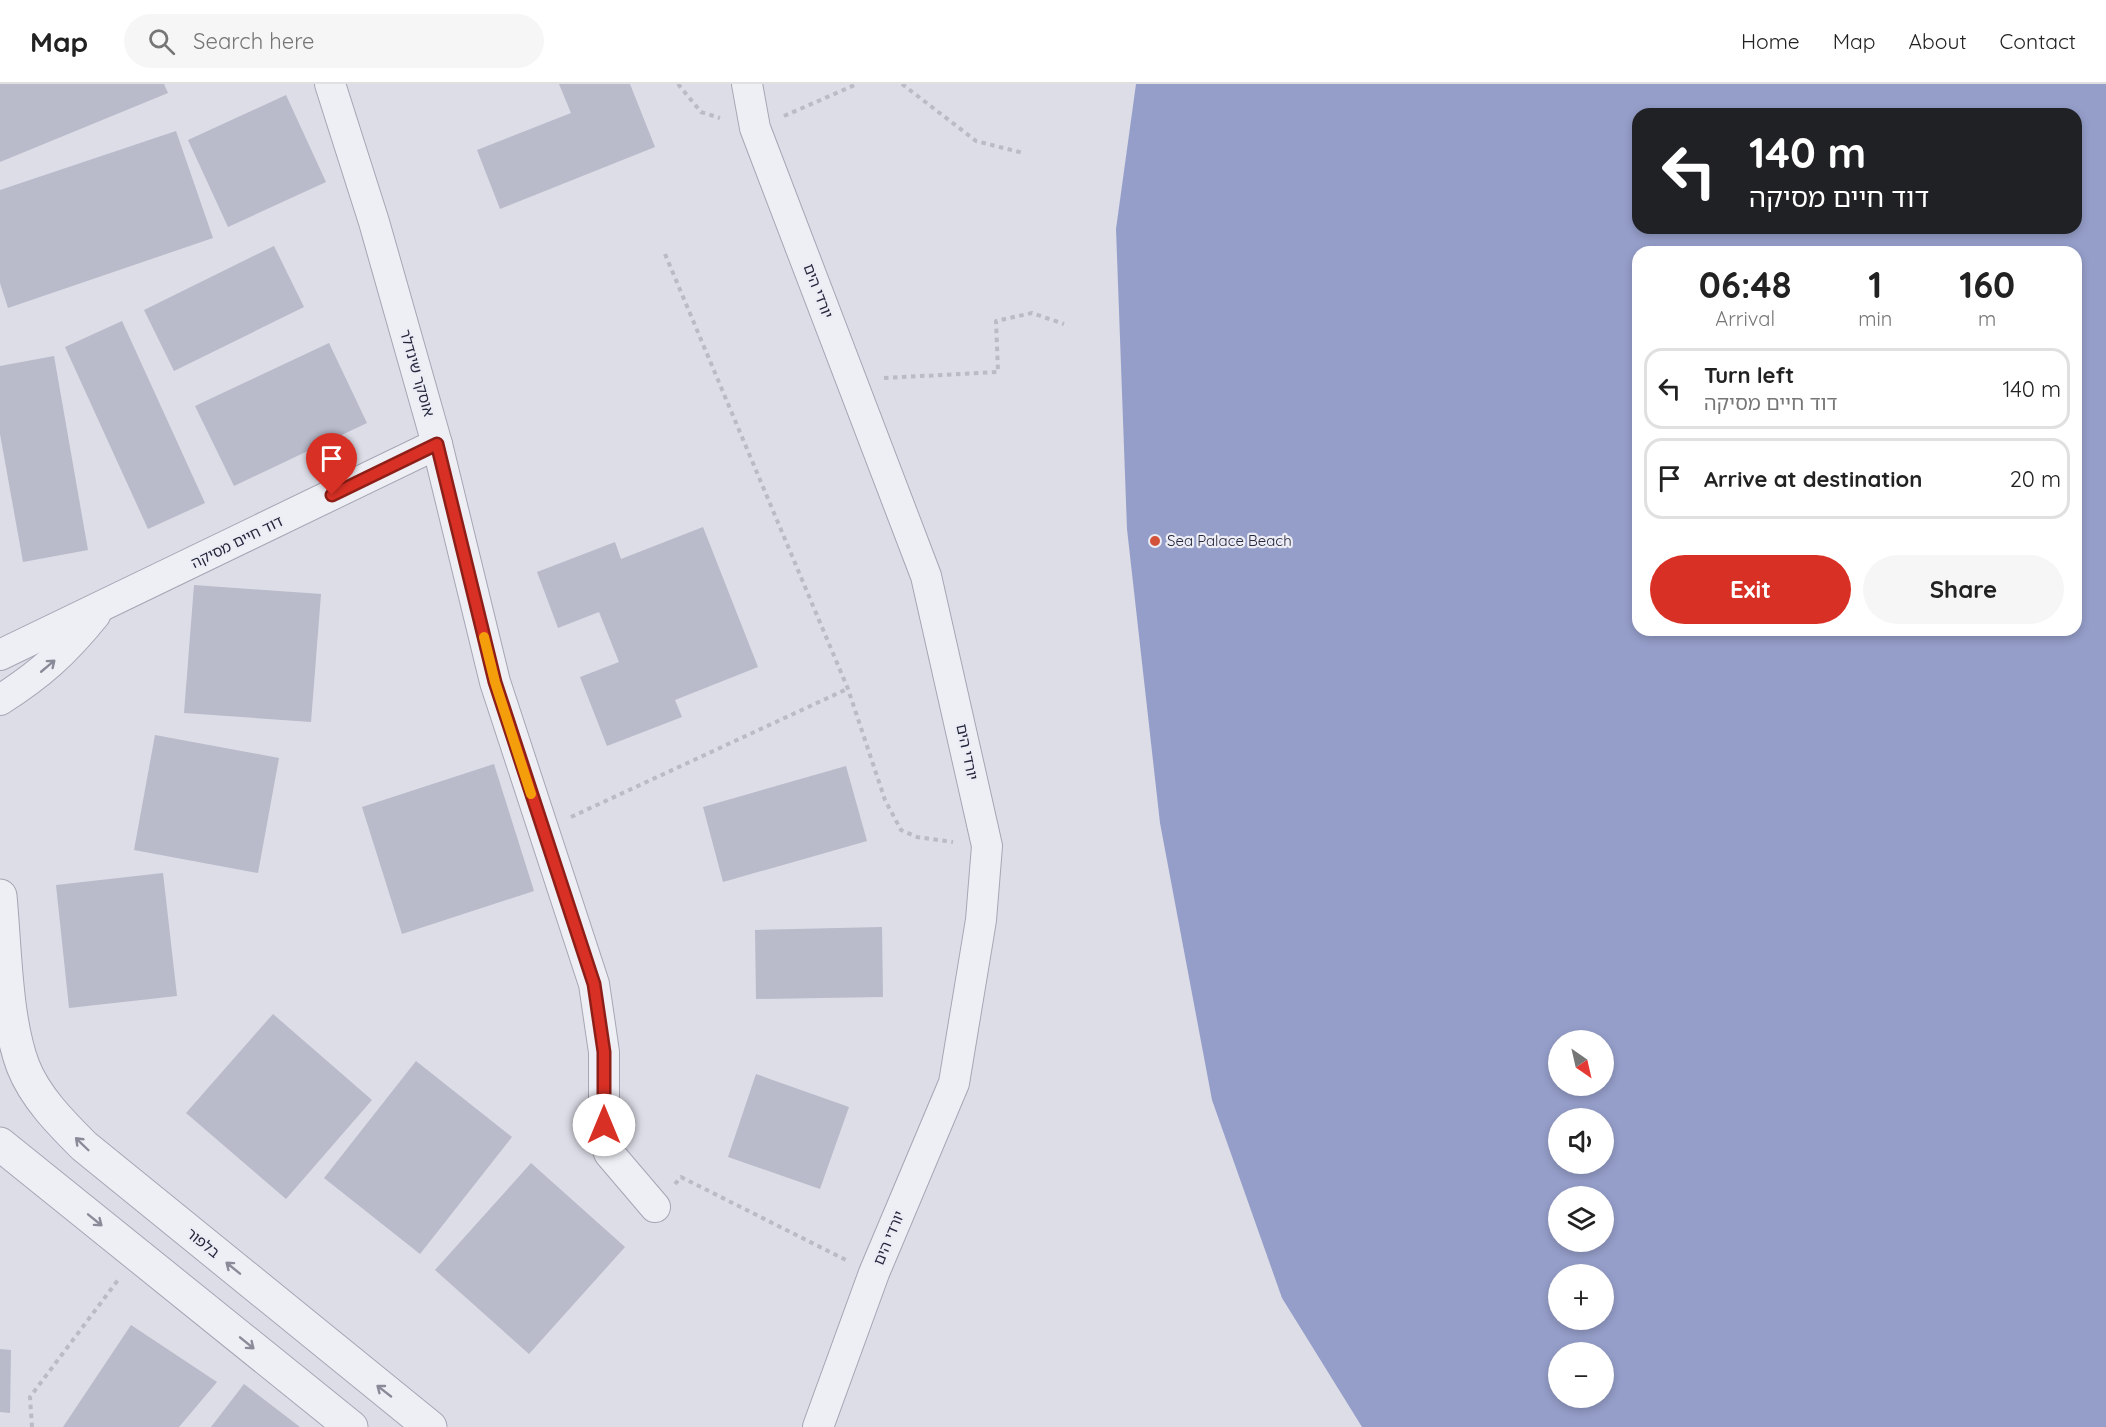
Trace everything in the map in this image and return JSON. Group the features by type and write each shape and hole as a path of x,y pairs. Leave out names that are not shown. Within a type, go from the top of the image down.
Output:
{"street":[{"name":"אוסקר שינדלר","path":"330,84 374,222 437,444 495,682 594,984 604,1052 604,1138 609,1153 655,1207"},
{"name":"יורדי הים","path":"747,84 755,128 854,382 926,576 987,846 981,920 954,1083 874,1273 818,1427"},
{"name":"דוד חיים מסיקה","path":"0,654 101,608 437,444"},
{"name":"דוד חיים מסיקה","path":"0,700 30,681 64,652 101,608"},
{"name":"בלפור","path":"0,896 14,1030 23,1066 43,1101 84,1146 430,1427"},
{"path":"0,1144 351,1427"}],"path":[{"path":"678,84 701,112 755,128 857,84"},
{"path":"902,84 976,141 1023,153"},
{"path":"665,254 848,689 885,800 901,830 917,837 987,846"},
{"path":"854,382 874,378 998,372 996,321 1032,313 1064,324"},
{"path":"543,830 848,689"},
{"path":"655,1207 681,1177 874,1273"},
{"path":"32,1427 30,1397 137,1254"}],"water":[{"path":"1136,84 2106,84 2106,1427 1362,1427 1282,1298 1212,1100 1160,823 1127,529 1116,229"}],"building":[{"path":"0,84 164,84 168,93 0,162"},
{"path":"559,84 630,84 655,147 500,209 477,150 571,113"},
{"path":"286,95 326,182 228,227 188,140"},
{"path":"176,131 213,238 8,308 0,283 0,190"},
{"path":"274,246 304,307 174,371 144,310"},
{"path":"122,321 205,503 148,529 65,347"},
{"path":"329,343 367,423 234,486 195,406"},
{"path":"54,356 88,550 23,562 0,434 0,366"},
{"path":"703,527 758,667 675,700 682,717 607,746 580,677 619,662 599,612 558,628 537,572 615,542 621,559"},
{"path":"194,585 321,594 311,722 184,713"},
{"path":"155,735 279,758 258,873 134,850"},
{"path":"494,764 534,891 402,934 362,807"},
{"path":"846,766 867,841 723,882 703,807"},
{"path":"163,873 177,996 69,1008 56,885"},
{"path":"882,927 883,997 756,999 755,930"},
{"path":"273,1014 372,1100 286,1199 186,1113"},
{"path":"416,1061 512,1137 420,1254 324,1178"},
{"path":"756,1074 849,1107 820,1189 728,1157"},
{"path":"531,1163 625,1247 529,1354 435,1270"},
{"path":"131,1325 217,1382 179,1427 63,1427"},
{"path":"0,1349 11,1350 10,1413 0,1412"},
{"path":"244,1384 300,1427 211,1427"}],"slow traffic":[{"path":"484,637 495,682 531,794"}],"place":[{"name":"Sea Palace Beach","path":"1155,541"}],"route":[{"path":"332,495 437,444 495,682 594,984 604,1052 604,1125"}]}
